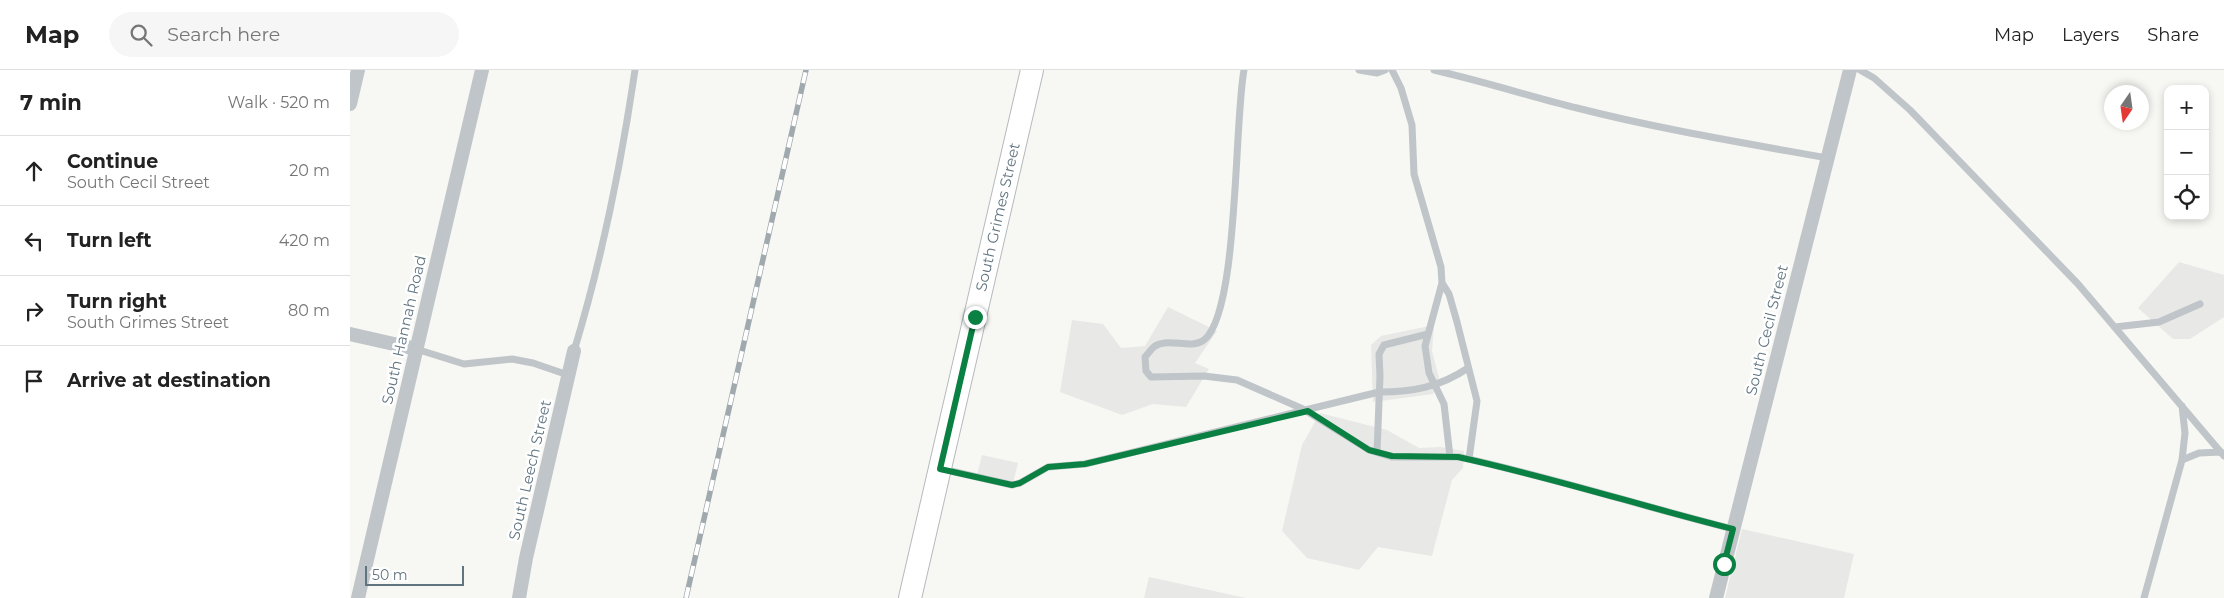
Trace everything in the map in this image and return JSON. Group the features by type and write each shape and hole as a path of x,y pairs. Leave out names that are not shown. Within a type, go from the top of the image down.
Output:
{"main road":[{"name":"South Grimes Street","path":"910,598 1032,70"}],"street":[{"path":"350,104 358,70"},
{"name":"South Hannah Road","path":"358,598 482,70"},
{"name":"South Cecil Street","path":"1716,598 1850,70"},
{"path":"350,334 416,349"},
{"name":"South Leech Street","path":"520,598 526,558 574,351"}],"lane":[{"path":"574,351 586,310 621,165 635,70"},
{"path":"1244,70 1229,270 1221,310 1204,340 1196,343 1168,342 1155,346 1145,358 1146,371 1151,377 1204,376 1237,380 1308,411 1369,450 1392,456 1450,457 1469,460 1524,472 1733,529"},
{"path":"1359,70 1377,73 1385,70"},
{"path":"1392,70 1402,88 1412,126 1414,174 1441,267 1442,283 1425,346 1430,373 1444,404 1450,457"},
{"path":"1434,70 1483,81 1577,108 1742,143 1827,158"},
{"path":"1860,70 1874,78 1910,110 2078,284 2223,454"},
{"path":"1442,283 1449,294 1477,401 1469,460"},
{"path":"2115,327 2159,322 2200,304"},
{"path":"1377,452 1379,354 1384,345 1428,334"},
{"path":"416,349 464,364 512,358 533,362 568,374"},
{"path":"940,469 1012,485 1020,483 1048,467 1085,464 1308,411 1379,392 1408,392 1436,386 1450,380 1468,368"},
{"path":"2144,598 2182,460 2185,433 2182,405"},
{"path":"2182,460 2199,453 2223,454"}],"shaded area":[{"path":"2179,262 2224,275 2224,317 2190,339 2173,339 2138,308"},
{"path":"1168,307 1217,331 1195,363 1209,369 1186,407 1153,404 1122,415 1060,392 1072,320 1103,324 1121,348 1145,346"},
{"path":"1434,325 1432,351 1439,378 1433,394 1373,402 1371,345 1381,336"},
{"path":"1320,413 1387,430 1419,448 1440,447 1464,451 1463,468 1452,480 1432,556 1378,547 1359,570 1307,558 1282,531 1302,445"},
{"path":"982,455 1018,463 1013,483 977,475"},
{"path":"1742,529 1854,554 1844,598 1725,598"},
{"path":"1149,577 1246,598 1144,598"}],"railway":[{"path":"686,598 806,70"}],"route":[{"path":"975,317 940,469 1012,485 1020,483 1048,467 1085,464 1308,411 1369,450 1392,456 1421,458 1458,457 1524,472 1733,529 1724,564"}]}
